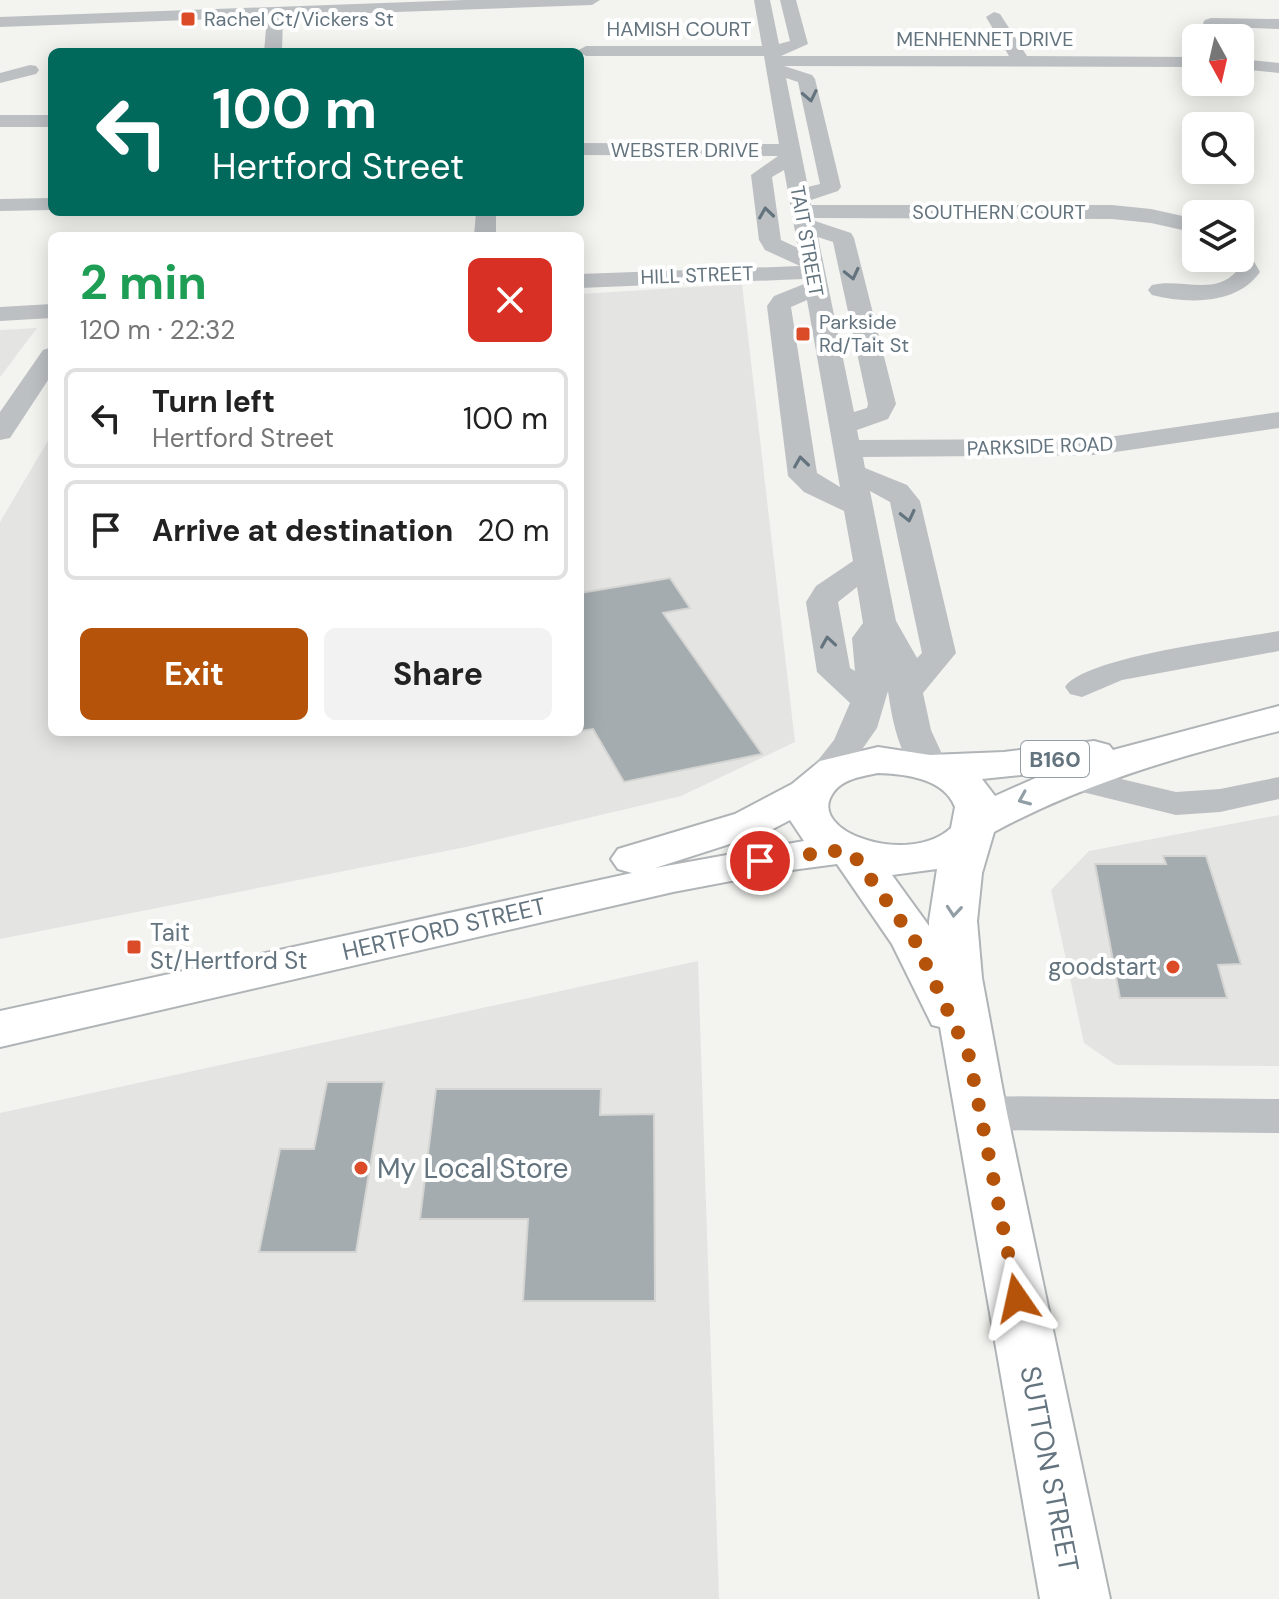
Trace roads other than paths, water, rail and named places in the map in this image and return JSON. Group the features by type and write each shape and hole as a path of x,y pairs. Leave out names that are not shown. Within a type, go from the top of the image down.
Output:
{"main road":[{"name":"B160","path":"848,852 884,860 913,860 949,850 1005,807 1075,779 1176,744 1279,718"},
{"name":"B160","path":"818,783 845,765 878,760 931,766 1004,765 1176,744"},
{"name":"B160","path":"931,766 955,779 970,793 976,805 972,830"},
{"path":"818,783 806,807 809,817 823,836 848,852"},
{"name":"HERTFORD STREET","path":"0,1003 643,857 751,823 818,783"},
{"name":"SUTTON STREET","path":"972,830 959,873 953,921 957,978 969,1056 1075,1599"},
{"name":"HERTFORD STREET","path":"0,1029 673,878 784,857 848,852"},
{"name":"SUTTON STREET","path":"848,852 915,941 969,1056"}],"street":[{"path":"0,22 280,8 589,0"},
{"path":"744,8 762,0"},
{"name":"TAIT STREET","path":"762,0 880,623 897,645 912,726 931,766"},
{"path":"773,56 799,44 788,0"},
{"path":"274,48 280,8"},
{"path":"1198,10 1211,23 1279,24"},
{"path":"994,17 1021,61"},
{"path":"740,33 806,79 831,187 802,211 843,238 882,404 878,413 846,449 905,501 939,650 936,659 915,676 907,691"},
{"name":"HAMISH COURT","path":"586,51 773,56"},
{"name":"MENHENNET DRIVE","path":"773,56 1182,62"},
{"path":"1254,63 1279,68"},
{"path":"0,78 30,70"},
{"path":"0,121 48,121"},
{"name":"WEBSTER DRIVE","path":"584,149 791,154"},
{"path":"791,154 761,174 770,240 813,274 779,306 803,476 814,486 858,506"},
{"path":"0,205 48,204"},
{"name":"SOUTHERN COURT","path":"802,211 1112,212 1182,222"},
{"path":"1160,290 1206,291 1235,285 1248,272"},
{"name":"HILL STREET","path":"584,281 813,274"},
{"path":"0,314 48,311"},
{"path":"0,432 48,361"},
{"name":"PARKSIDE ROAD","path":"846,449 1095,447 1279,420"},
{"path":"868,703 860,691 834,672 822,602 827,593 869,564"},
{"name":"TAIT STREET","path":"818,783 856,735 868,703 872,679 869,638 880,623"},
{"path":"1082,687 1112,672 1279,641"},
{"path":"1075,779 1101,782 1158,801 1181,804 1204,803 1279,788"},
{"path":"980,1113 1279,1116"}],"place":[{"name":"Rachel Ct/Vickers St","path":"188,19"},
{"name":"Parkside Rd/Tait St","path":"803,334"},
{"name":"Tait St/Hertford St","path":"134,947"},
{"name":"goodstart","path":"1173,967"},
{"name":"My Local Store","path":"361,1168"}]}
